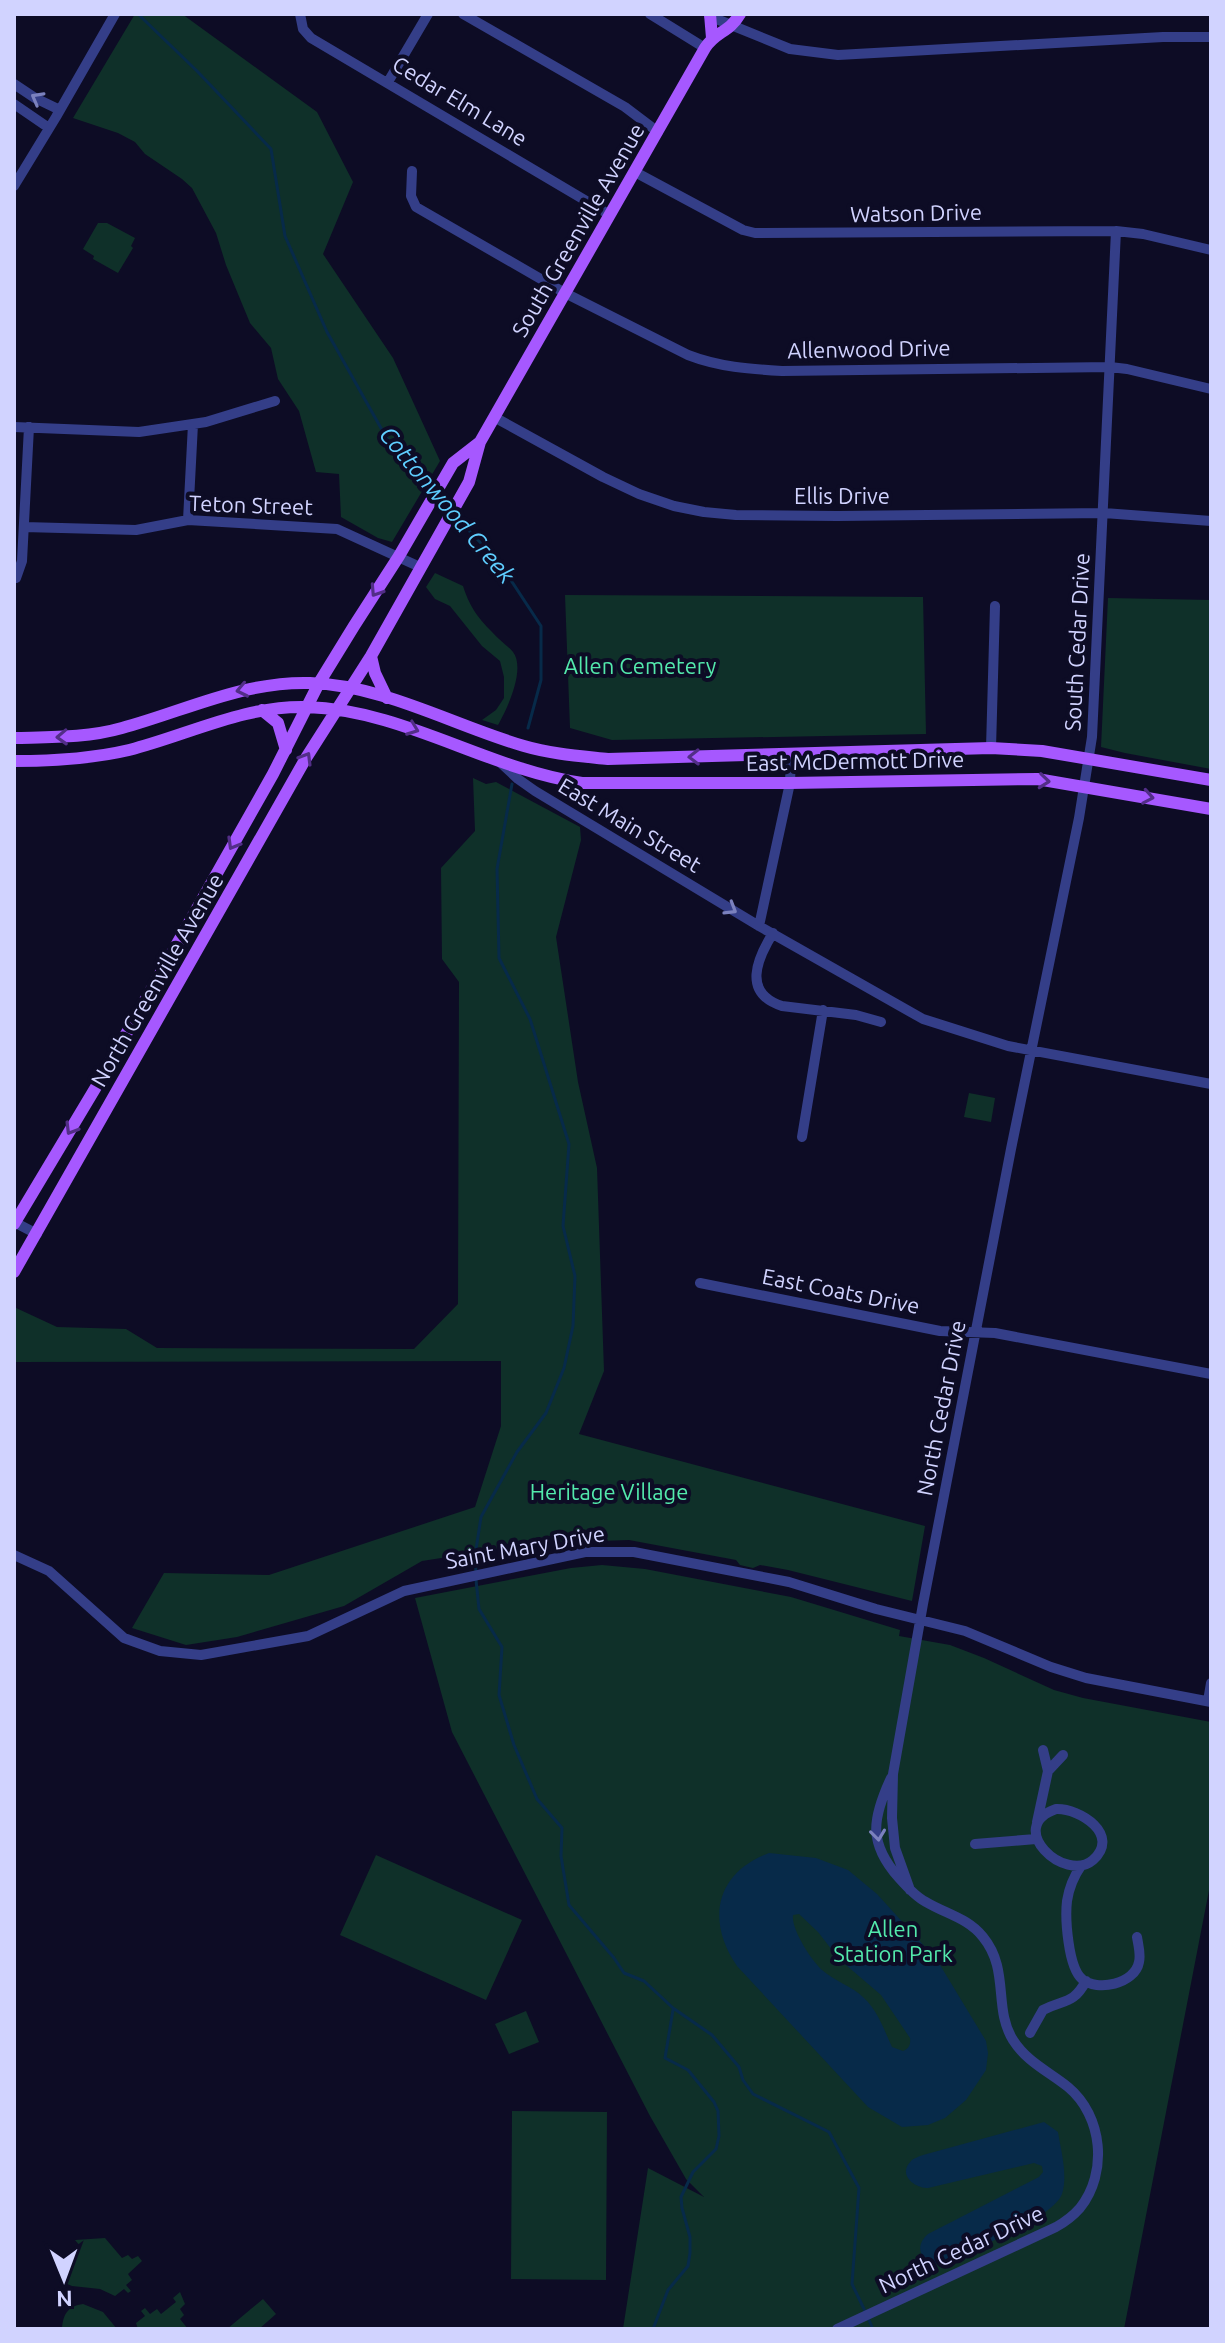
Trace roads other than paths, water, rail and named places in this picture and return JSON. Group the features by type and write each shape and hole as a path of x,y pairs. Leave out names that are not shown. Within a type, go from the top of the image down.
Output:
{"main road":[{"path":"708,43 709,15"},
{"path":"708,43 737,20"},
{"name":"South Greenville Avenue","path":"338,709 469,482 480,442 708,43"},
{"name":"South Greenville Avenue","path":"308,707 319,683 453,463 480,442"},
{"path":"371,656 387,698"},
{"path":"14,738 109,732 230,693 264,686 319,683 387,698"},
{"name":"East McDermott Drive","path":"387,698 525,747 608,759 991,748 1042,751 1211,780"},
{"name":"East Main Street","path":"14,761 69,761 114,753 232,717 262,710 308,707 338,709 394,722 500,762"},
{"name":"North Greenville Avenue","path":"14,1223 99,1082 308,707"},
{"name":"North Greenville Avenue","path":"14,1272 306,758 338,709"},
{"path":"262,710 278,723 286,750"},
{"path":"109,732 114,753"},
{"name":"East McDermott Drive","path":"500,762 550,778 582,783 1037,779 1211,809"}],"street":[{"name":"Cedar Elm Lane","path":"300,14 303,29 311,38 610,215"},
{"path":"388,82 428,14"},
{"path":"463,14 625,107 658,132"},
{"path":"650,14 708,43"},
{"path":"709,15 737,20 790,49 838,55 1211,37"},
{"path":"14,186 114,16"},
{"path":"14,84 60,110"},
{"path":"14,104 49,128"},
{"name":"Allenwood Drive","path":"412,171 411,196 416,207 565,293 708,363 737,369 782,371 1110,367 1211,389"},
{"name":"Watson Drive","path":"635,172 743,230 755,233 1116,231 1211,250"},
{"name":"South Cedar Drive","path":"1033,1051 1084,786 1096,695 1116,231"},
{"path":"14,427 139,432 206,422 275,401"},
{"name":"Ellis Drive","path":"494,417 639,494 704,512 837,516 1104,513 1211,521"},
{"path":"188,520 193,424"},
{"path":"16,578 22,561 29,427"},
{"name":"Teton Street","path":"24,527 136,530 188,520 337,529 420,567"},
{"path":"991,748 995,606"},
{"path":"759,926 790,783 791,755"},
{"name":"East Main Street","path":"500,762 535,791 759,926 923,1019 976,1037 1033,1051 1211,1084"},
{"path":"773,933 761,953 756,976 758,987 772,1003 856,1015 881,1022"},
{"path":"802,1137 823,1010"},
{"name":"North Cedar Drive","path":"910,1890 895,1848 893,1774 920,1620 1033,1051"},
{"path":"14,1223 37,1234"},
{"name":"East Coats Drive","path":"700,1283 940,1331 995,1333 1211,1374"},
{"name":"Saint Mary Drive","path":"14,1555 49,1571 124,1638 160,1651 201,1655 308,1636 389,1596 416,1588 593,1551 634,1552 789,1582 876,1609 965,1631 1051,1667 1086,1678 1209,1701"},
{"path":"1209,1701 1211,1683"},
{"path":"1043,1750 1048,1771 1036,1833 1039,1845 1065,1863 1081,1866"},
{"path":"1048,1771 1063,1755"},
{"name":"North Cedar Drive","path":"837,2329 1043,2234 1070,2218 1090,2189 1097,2166 1096,2132 1084,2105 1069,2088 1026,2058 1012,2039 1004,2016 997,1962 985,1938 972,1925 925,1902 888,1865 877,1841 876,1823 878,1808 893,1774"},
{"path":"1036,1833 1042,1816 1056,1809 1070,1811 1095,1824 1101,1838 1099,1853 1081,1866 1069,1892 1066,1911 1075,1970 1086,1981 1097,1985 1119,1982 1132,1974 1140,1960 1137,1937"},
{"path":"975,1844 1036,1833"},
{"path":"1030,2033 1043,2010 1073,1998 1086,1981"}],"water":[{"path":"769,1853 816,1858 848,1870 877,1894 937,1960 986,2041 988,2053 986,2070 966,2100 945,2118 928,2125 902,2127 868,2107 737,1966 721,1932 721,1900 737,1873","holes":["799,1914 839,1959 881,1995 910,2038 907,2049 903,2051 892,2047 869,2003 818,1965 798,1936 793,1915"]},
{"path":"1044,2122 1058,2132 1063,2163 1064,2187 1055,2204 1007,2234 940,2264 924,2258 920,2249 928,2234 1039,2177 1043,2172 1042,2166 1034,2163 928,2188 909,2180 906,2171 912,2160"}],"waterway":[{"name":"Cottonwood Creek","path":"138,14 271,149 285,236 327,332 386,437 432,489"},
{"name":"Cottonwood Creek","path":"439,498 450,510"},
{"name":"Cottonwood Creek","path":"455,516 499,562 541,626 541,680 528,728"},
{"name":"Cottonwood Creek","path":"476,1572 475,1556 481,1517 517,1452 546,1413 564,1368 573,1326 575,1276 563,1226 569,1144 530,1019 499,958 497,869 512,784"},
{"name":"Cottonwood Creek","path":"476,1580 479,1609 502,1647 499,1695 514,1745 537,1799 562,1828 561,1856 569,1905 624,1973 644,1981 673,2008 712,2035 739,2067 743,2080 753,2094 829,2132 859,2188 852,2284 865,2311"},
{"path":"653,2329 668,2290 688,2266 690,2237 681,2197 693,2172 716,2149 719,2136 718,2111 714,2102 688,2070 665,2058 673,2010"},
{"name":"Cottonwood Creek","path":"868,2318 873,2329"}],"park label":[{"name":"Allen Cemetery","path":"640,666"},
{"name":"Heritage Village","path":"609,1492"},
{"name":"Allen Station Park","path":"893,1942"}]}
